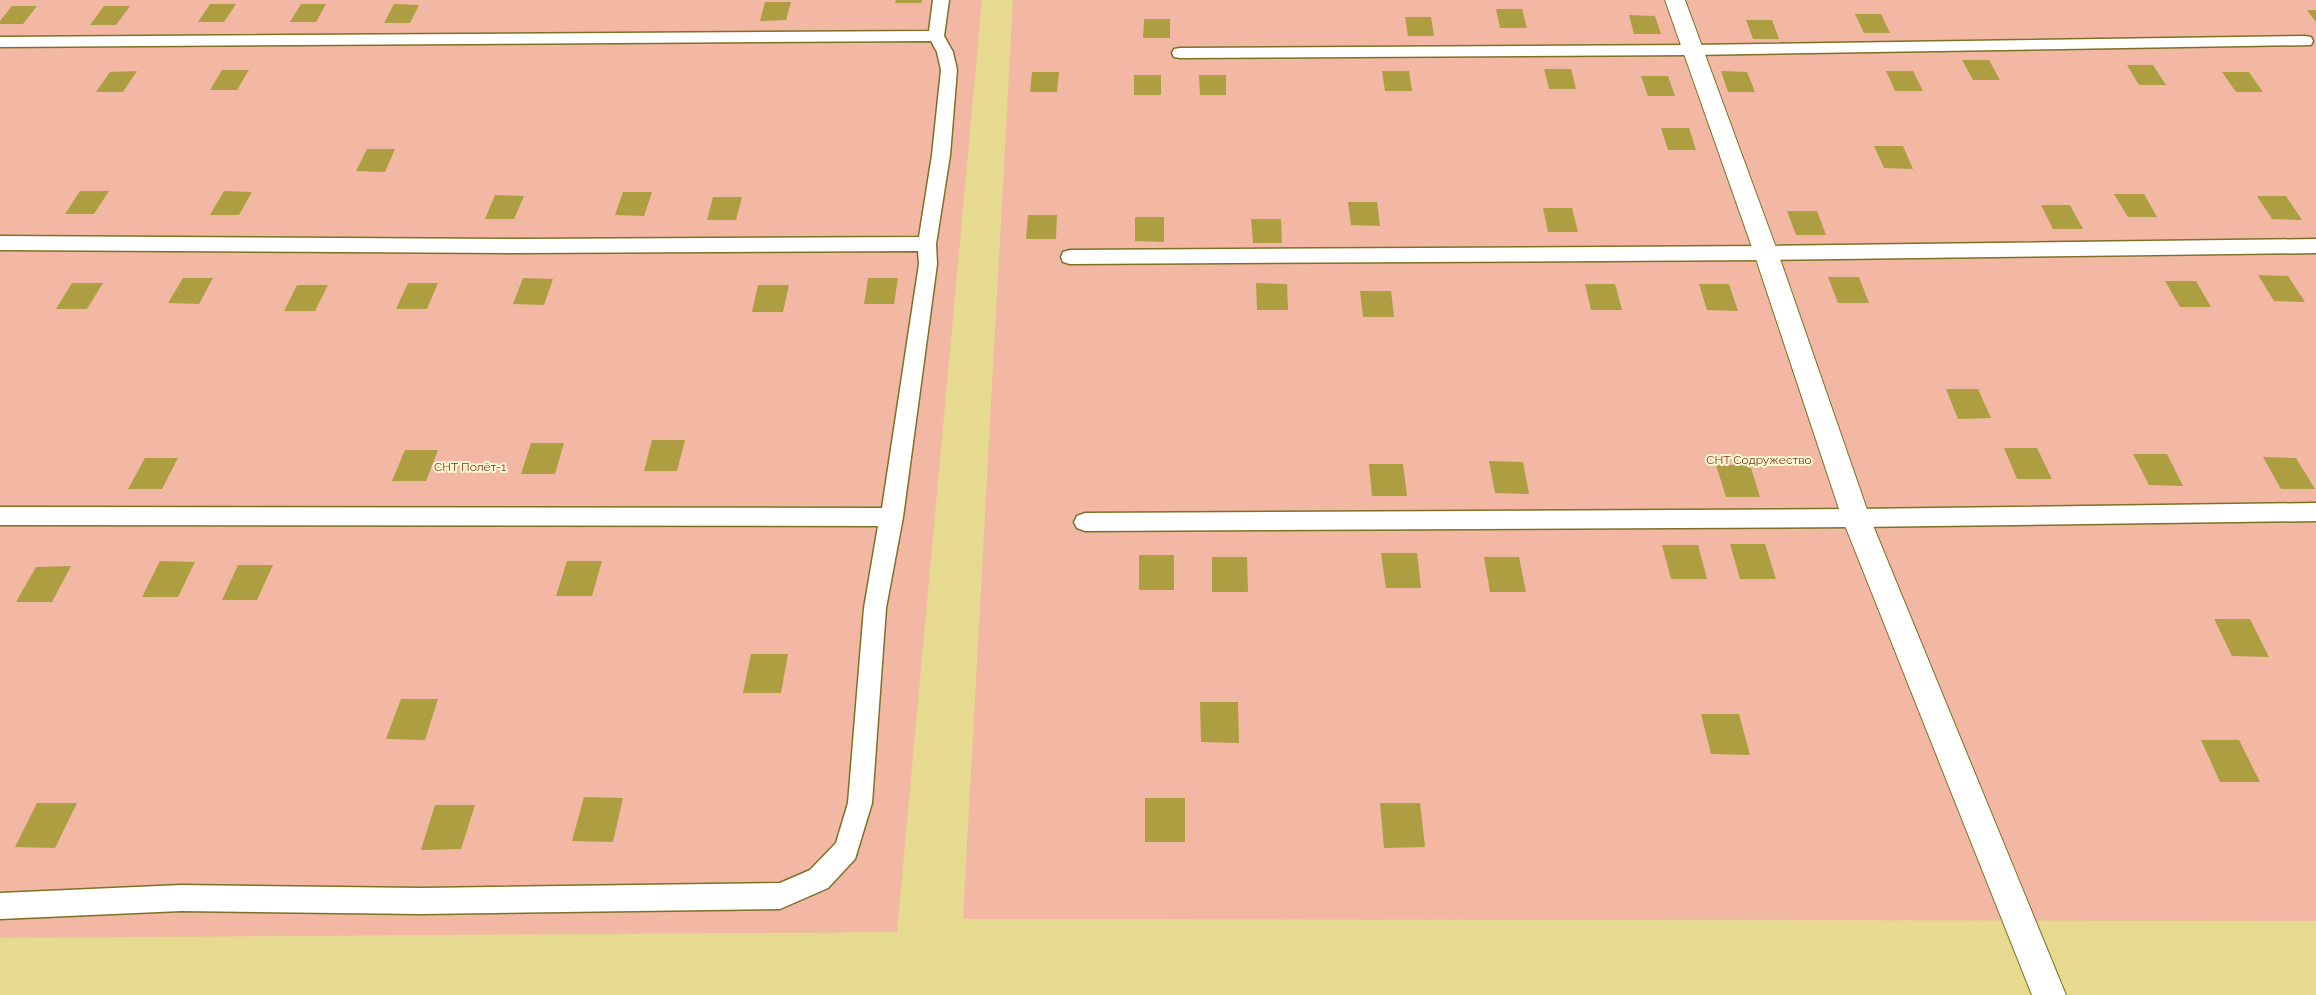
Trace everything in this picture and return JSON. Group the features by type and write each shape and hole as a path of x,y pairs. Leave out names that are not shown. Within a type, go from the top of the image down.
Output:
{"street":[{"path":"1675,0 1766,253 1856,518 2049,995"}],"lane":[{"path":"0,906 181,898 422,901 780,896 819,879 846,850 860,803 875,608 892,517 928,264 927,244 941,154 949,70 945,52 936,36 941,0"},
{"path":"0,42 936,36"},
{"path":"1180,53 1692,50 2305,41"},
{"path":"0,243 510,246 927,244"},
{"path":"1070,257 1766,253 2316,246"},
{"path":"1085,522 1856,518 2316,512"},
{"path":"0,516 892,517"}],"green space":[{"name":"СНТ Полёт-1","path":"0,0 982,0 897,932 0,938"},
{"name":"СНТ Содружество","path":"1013,0 2316,0 2316,921 963,919"}],"building":[{"path":"896,0 922,0 921,3 895,3"},
{"path":"765,2 791,2 786,20 760,21"},
{"path":"210,4 236,4 224,22 198,22"},
{"path":"301,4 326,4 316,22 290,22"},
{"path":"394,4 419,5 410,23 384,23"},
{"path":"12,6 37,6 23,24 0,24 0,21"},
{"path":"104,6 130,6 116,25 90,25"},
{"path":"1496,9 1522,9 1527,28 1500,28"},
{"path":"2307,10 2316,10 2316,22"},
{"path":"1855,14 1881,14 1890,33 1864,33"},
{"path":"1629,15 1655,16 1661,34 1634,34"},
{"path":"1405,17 1431,17 1434,36 1408,36"},
{"path":"1144,19 1170,19 1170,38 1143,38"},
{"path":"1746,20 1772,20 1779,39 1753,39"},
{"path":"1962,60 1989,60 2000,80 1973,80"},
{"path":"2127,65 2153,65 2166,85 2139,85"},
{"path":"1544,69 1571,69 1576,89 1549,89"},
{"path":"222,70 249,70 237,90 210,90"},
{"path":"137,71 123,92 96,92 110,72"},
{"path":"1382,71 1409,71 1412,91 1385,91"},
{"path":"1721,71 1747,72 1755,92 1728,92"},
{"path":"1886,71 1913,71 1923,91 1895,91"},
{"path":"1032,72 1059,72 1057,92 1030,92"},
{"path":"2222,72 2249,72 2263,92 2236,92"},
{"path":"1134,75 1161,75 1161,95 1134,95"},
{"path":"1199,75 1226,75 1226,95 1200,95"},
{"path":"1641,76 1668,76 1675,96 1648,96"},
{"path":"1661,128 1689,128 1696,150 1668,150"},
{"path":"1874,146 1903,146 1913,169 1884,168"},
{"path":"367,149 395,149 385,172 356,171"},
{"path":"80,191 109,191 94,214 65,214"},
{"path":"224,191 252,192 239,215 210,215"},
{"path":"623,192 652,192 644,216 615,215"},
{"path":"2114,194 2144,194 2157,217 2128,217"},
{"path":"495,195 524,196 514,219 485,219"},
{"path":"2257,196 2286,196 2302,220 2272,219"},
{"path":"713,197 742,197 736,220 707,220"},
{"path":"1348,202 1377,202 1380,226 1351,225"},
{"path":"2041,205 2070,205 2083,229 2053,229"},
{"path":"1543,208 1572,208 1578,232 1548,232"},
{"path":"1787,211 1817,211 1826,235 1796,235"},
{"path":"1028,215 1057,215 1056,239 1026,239"},
{"path":"1135,217 1164,217 1164,242 1135,241"},
{"path":"1251,219 1281,219 1282,243 1253,243"},
{"path":"2258,275 2288,276 2305,302 2274,301"},
{"path":"1828,277 1859,277 1869,303 1838,303"},
{"path":"183,278 213,278 199,304 168,303"},
{"path":"523,278 553,279 544,305 513,304"},
{"path":"868,278 898,278 894,304 864,304"},
{"path":"2165,281 2196,281 2211,307 2180,307"},
{"path":"72,283 103,283 87,309 56,309"},
{"path":"408,283 438,283 427,309 396,309"},
{"path":"1256,283 1287,284 1288,310 1257,310"},
{"path":"1585,284 1615,284 1622,310 1591,310"},
{"path":"1699,284 1729,284 1738,311 1707,310"},
{"path":"297,285 328,285 315,311 284,311"},
{"path":"758,285 789,285 783,312 752,312"},
{"path":"1360,291 1391,291 1394,317 1363,317"},
{"path":"1946,389 1978,389 1991,418 1958,419"},
{"path":"652,440 685,440 677,471 644,471"},
{"path":"531,443 564,443 555,474 521,474"},
{"path":"2004,448 2037,448 2052,479 2017,479"},
{"path":"405,450 438,450 426,481 392,481"},
{"path":"2133,454 2167,454 2183,486 2149,485"},
{"path":"2263,457 2296,458 2315,489 2281,489"},
{"path":"145,458 178,458 162,489 128,489"},
{"path":"1489,461 1523,462 1529,494 1495,493"},
{"path":"1369,464 1403,464 1407,496 1372,496"},
{"path":"1716,465 1750,465 1760,497 1726,497"},
{"path":"1730,544 1765,544 1776,579 1740,579"},
{"path":"1662,545 1698,545 1707,579 1671,579"},
{"path":"1381,553 1417,553 1421,588 1386,588"},
{"path":"1139,555 1174,555 1174,590 1139,590"},
{"path":"1212,557 1247,557 1248,592 1212,592"},
{"path":"1484,557 1519,557 1526,592 1490,592"},
{"path":"160,561 195,562 178,597 142,597"},
{"path":"567,561 602,561 592,596 556,596"},
{"path":"238,565 273,565 257,600 222,600"},
{"path":"71,566 52,602 16,602 36,567"},
{"path":"2214,619 2250,619 2269,657 2232,656"},
{"path":"751,654 788,654 781,693 743,693"},
{"path":"401,699 438,699 425,740 386,739"},
{"path":"1200,702 1238,702 1239,743 1201,742"},
{"path":"1701,714 1739,714 1750,755 1711,754"},
{"path":"2201,740 2239,740 2260,782 2220,782"},
{"path":"584,797 623,798 613,842 572,841"},
{"path":"1145,798 1185,798 1185,842 1145,842"},
{"path":"37,803 77,803 55,848 15,847"},
{"path":"1380,803 1420,803 1425,847 1384,848"},
{"path":"435,805 475,805 461,849 421,850"}]}
